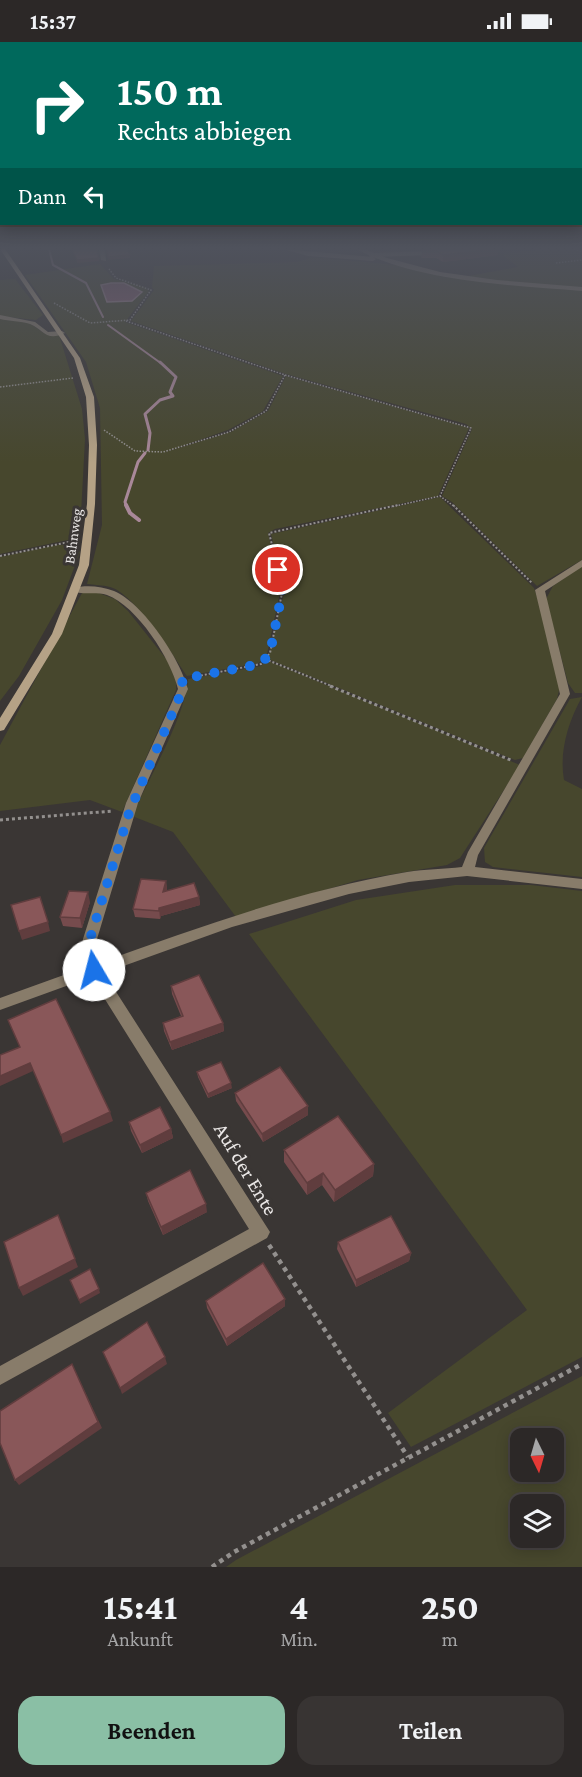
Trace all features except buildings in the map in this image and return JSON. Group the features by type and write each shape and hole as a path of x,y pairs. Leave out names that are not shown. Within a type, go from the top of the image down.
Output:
{"main road":[{"name":"Bahnweg","path":"0,727 57,634 84,565 91,504 90,397 77,358 53,320"}],"street":[{"path":"18,320 33,322 47,334 62,333"},
{"path":"467,871 472,855 565,694 540,590 582,563"},
{"path":"76,590 94,589 112,593 122,600 153,635 178,669 183,689 130,810 90,939 89,952 94,970"},
{"path":"0,1004 230,922 349,889 409,877 467,871 582,884"},
{"name":"Auf der Ente","path":"0,1376 261,1232 94,970"}],"path":[{"path":"85,320 90,323 126,321 285,375 471,428 440,496"},
{"path":"92,427 106,430 135,451 162,452 229,432 266,411 285,375"},
{"path":"0,387 83,377"},
{"path":"182,679 261,664 270,653 283,588 269,533 440,496 450,502 540,590"},
{"path":"0,556 87,539"},
{"path":"265,659 524,765"},
{"path":"0,820 130,810"},
{"path":"261,1232 408,1457"},
{"path":"212,1567 234,1552 582,1364"}],"green space":[{"path":"0,320 13,320 29,323 44,333 59,335 82,409 85,439 80,533 73,539 0,554"},
{"path":"57,320 126,320 125,322 283,376 263,411 228,430 162,453 231,432 268,411 286,376 469,428 438,496 275,529 268,533 281,588 267,654 259,663 187,676 163,640 130,600 110,587 87,584 102,525 100,408 86,362"},
{"path":"582,320 582,560 537,586 452,502 442,496 472,429 466,424 286,374 131,321"},
{"path":"440,497 534,588 538,600 560,686 557,699 523,758 515,760 268,659 285,589 271,534"},
{"path":"57,545 70,545 80,552 62,600 19,676 0,701 0,557"},
{"path":"582,566 582,693 575,693 568,683 546,599 553,586"},
{"path":"93,591 115,599 128,611 171,665 176,677 176,690 122,812 90,800 0,811 0,745 82,593"},
{"path":"266,660 520,765 460,858 447,865 358,880 236,917 173,832 132,816 174,729 186,694 188,679 261,666"},
{"path":"582,697 569,727 564,748 563,769 564,780 582,789 582,877 493,867 485,862 484,848 570,699"},
{"path":"455,885 531,885 582,891 582,1357 411,1447 388,1413 527,1310 249,934 356,900"},
{"path":"582,1376 582,1567 226,1567 236,1560"}],"waterway":[{"path":"108,325 162,364"},
{"path":"148,450 150,433 145,414 160,400 173,396 170,392 176,377 160,362"},
{"path":"127,507 125,502 138,462 145,453"},
{"path":"127,507 130,513 139,520"}],"route":[{"path":"94,970 89,952 90,939 108,878 132,803 183,689 182,679 261,664 270,653 283,588 278,570"}]}
